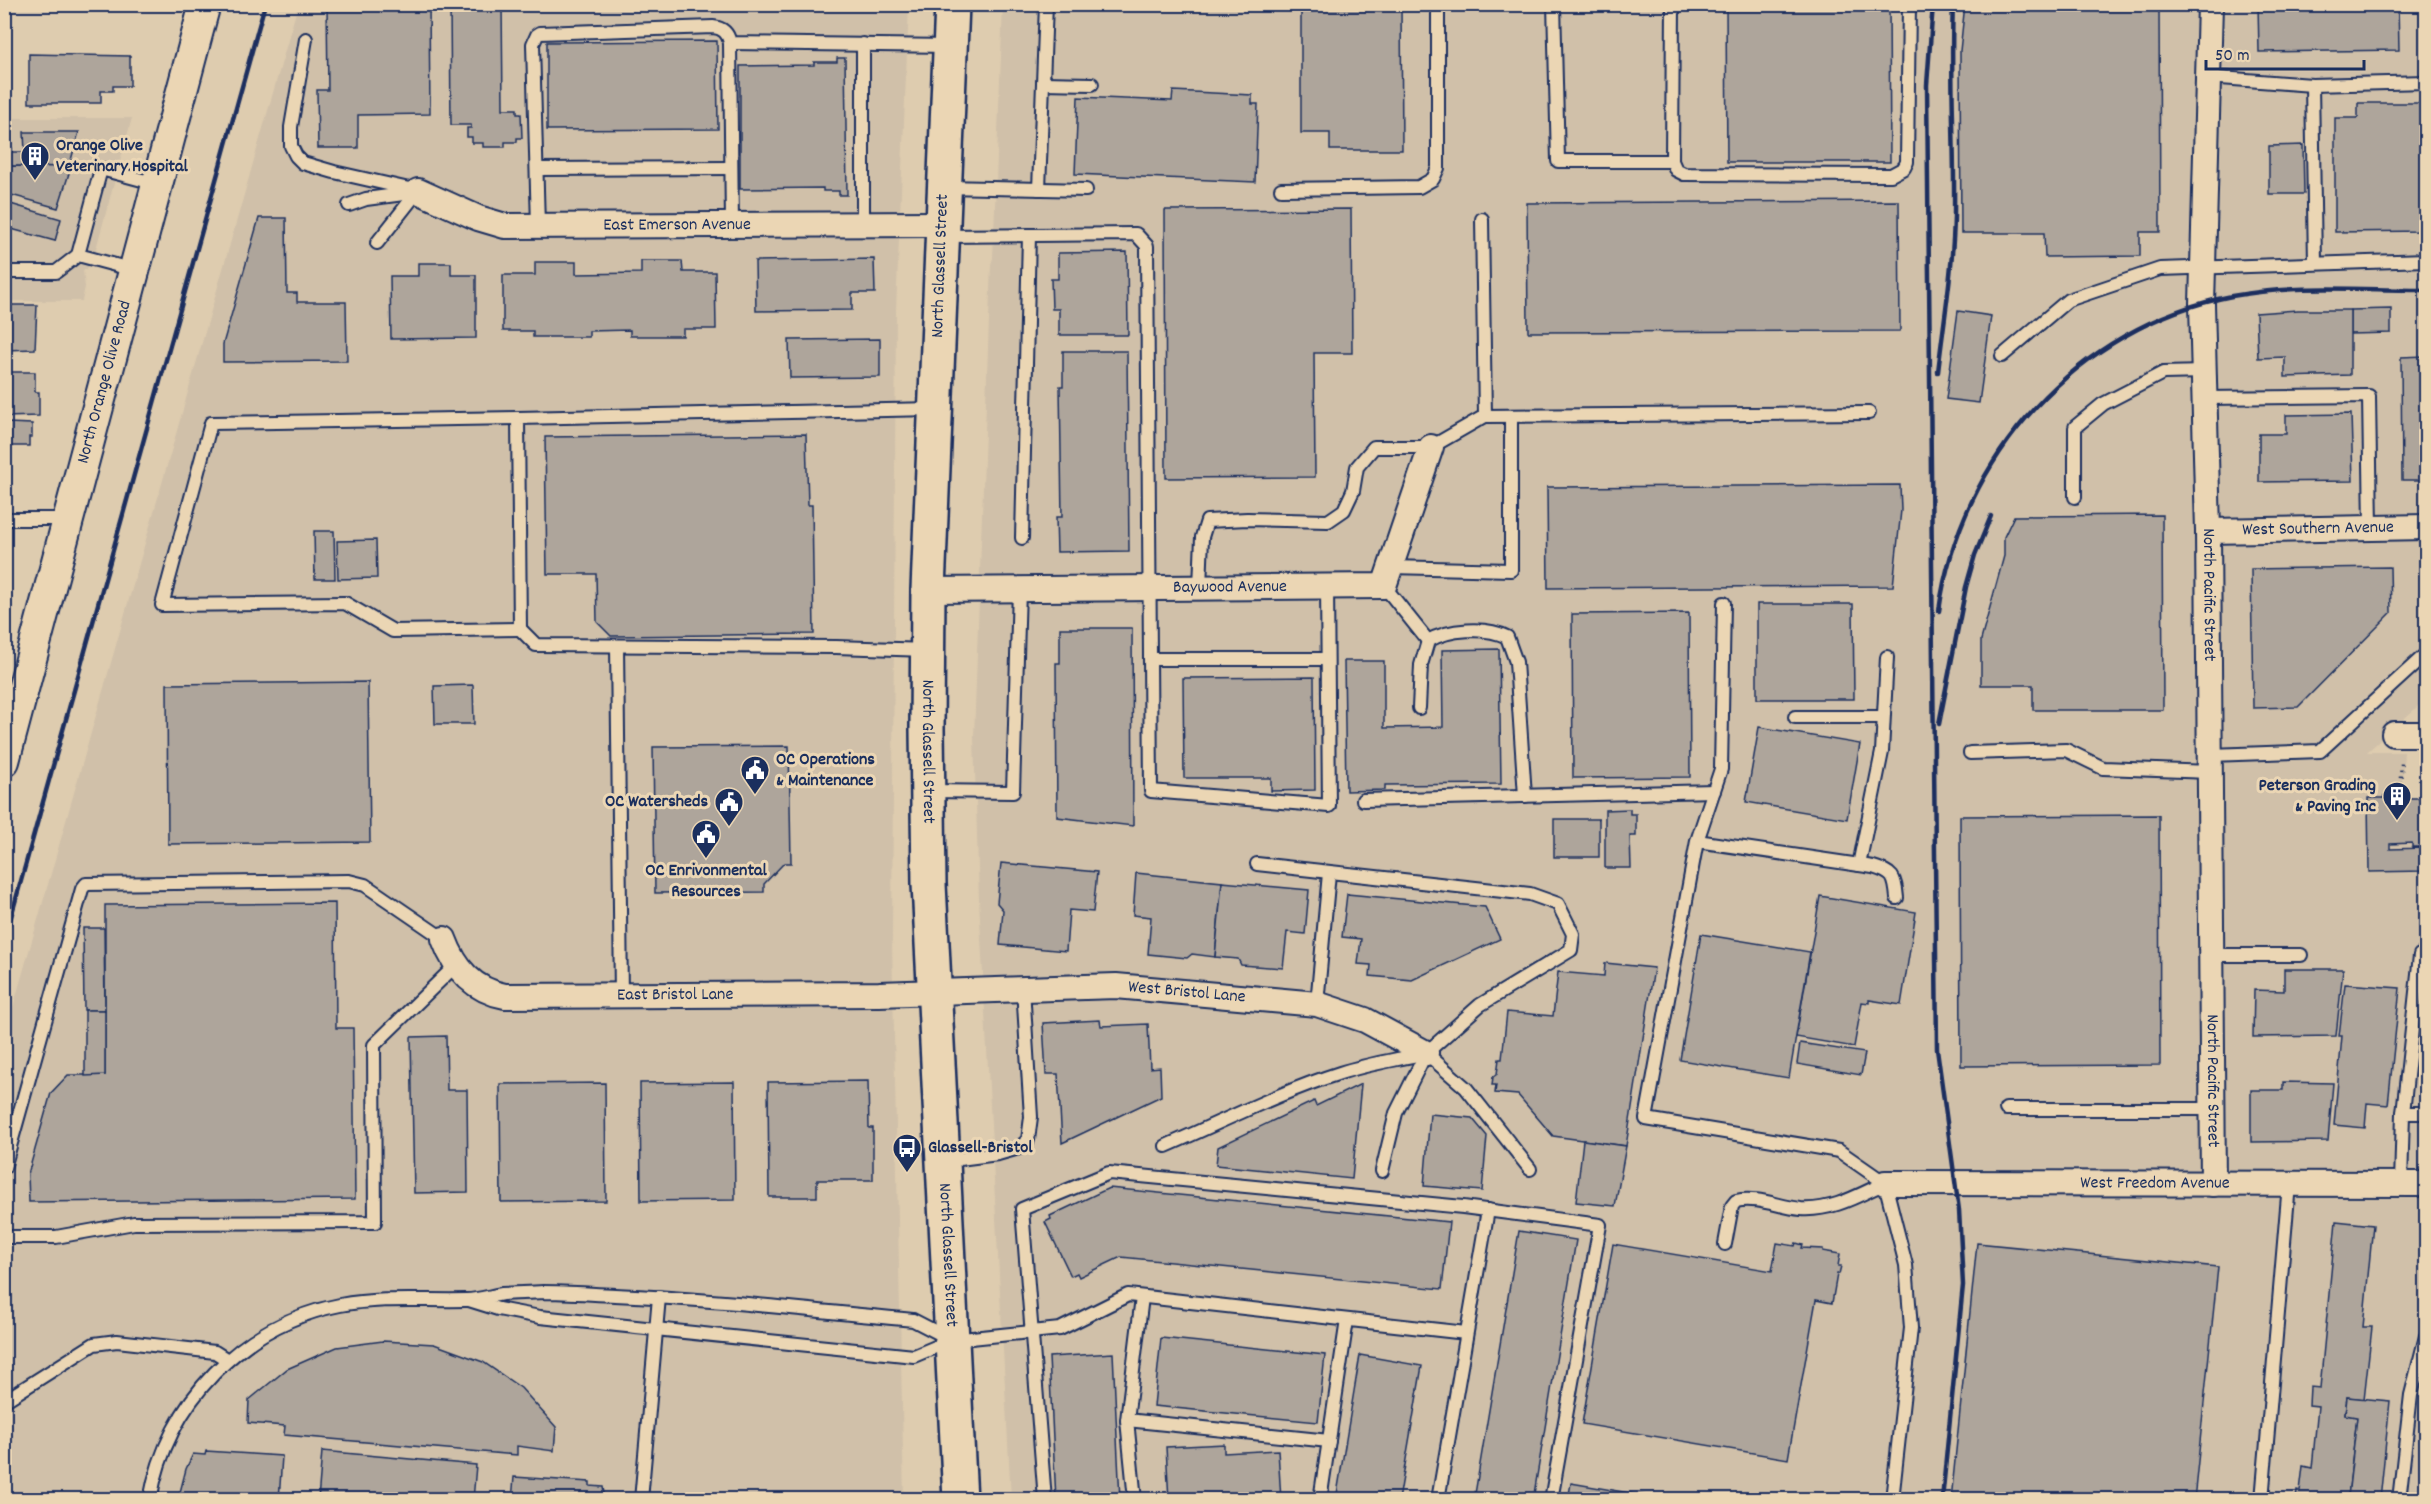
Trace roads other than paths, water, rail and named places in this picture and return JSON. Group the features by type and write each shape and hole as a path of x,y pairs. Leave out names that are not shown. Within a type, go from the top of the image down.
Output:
{"main road":[{"name":"North Glassell Street","path":"952,4 928,590 928,791 929,884 960,1500"}],"street":[{"name":"North Orange Olive Road","path":"4,761 204,4"},
{"name":"North Pacific Street","path":"2210,4 2203,267 2208,531 2213,1184"},
{"name":"East Emerson Avenue","path":"418,191 478,218 506,226 863,225 942,230"},
{"path":"1387,576 1431,447"},
{"name":"West Southern Avenue","path":"2208,531 2427,527"},
{"name":"Baywood Avenue","path":"928,590 1327,586 1387,576"},
{"path":"2394,734 2427,734"},
{"name":"East Bristol Lane","path":"444,939 456,965 477,986 492,994 505,996 935,993"},
{"name":"West Bristol Lane","path":"935,993 1116,986 1317,1004 1365,1020 1426,1053"},
{"name":"West Freedom Avenue","path":"1885,1184 2427,1184"}],"lane":[{"path":"1039,189 1046,4"},
{"path":"1281,189 1419,187 1433,179 1438,168 1438,4"},
{"path":"1554,4 1558,161 1672,161"},
{"path":"1673,4 1672,161 1676,170 1684,174 1891,175 1899,172 1907,162 1909,4"},
{"path":"538,226 533,44 537,35 540,33 713,27 725,31 729,35 730,43 732,225"},
{"path":"306,39 291,127 291,146 296,156 303,163 334,172 418,191"},
{"path":"730,43 950,46"},
{"path":"863,44 863,225"},
{"path":"2208,77 2312,86 2427,82"},
{"path":"1043,83 1092,84"},
{"path":"2312,86 2315,263"},
{"path":"537,170 731,168"},
{"path":"4,272 56,272 78,255 101,170 157,184"},
{"path":"944,187 1086,190"},
{"path":"349,206 366,199 418,191"},
{"path":"377,243 418,191"},
{"path":"1482,219 1485,416"},
{"path":"942,230 1029,235 1136,234 1147,246 1151,791 1329,806 1327,586"},
{"path":"1022,538 1029,235"},
{"path":"78,255 134,270"},
{"path":"2002,356 2068,300 2160,269 2427,260"},
{"path":"2075,497 2075,427 2103,404 2163,373 2204,372"},
{"path":"2205,398 2369,396 2371,528"},
{"path":"520,629 393,631 345,603 162,605 211,423 935,409"},
{"path":"1200,587 1202,537 1207,521 1247,519 1328,521 1344,510 1353,491 1357,467 1374,447 1431,447 1485,416 1869,412"},
{"path":"1428,641 1387,576 1511,570 1511,416"},
{"path":"518,418 520,629 536,645 836,647 928,650"},
{"path":"4,519 69,519"},
{"path":"928,791 1012,792 1019,589"},
{"path":"1724,603 1721,769 1697,841 1646,1119 1839,1151 1885,1184 1906,1265 1911,1328 1892,1500"},
{"path":"1419,708 1421,665 1428,641 1439,634 1457,630 1499,633 1507,638 1516,662 1525,796"},
{"path":"617,646 621,996"},
{"path":"1970,753 2066,750 2103,768 2210,763 2320,752 2427,654"},
{"path":"1859,865 1882,752 1887,657"},
{"path":"1150,660 1327,659"},
{"path":"1795,717 1883,717"},
{"path":"1363,800 1714,791"},
{"path":"1697,841 1859,865 1887,872 1896,880 1897,898"},
{"path":"1257,864 1530,894 1558,904 1573,934 1571,950 1480,1005 1426,1053 1396,1113 1382,1171"},
{"path":"1317,1004 1329,873"},
{"path":"4,1168 82,889 86,884 349,880 365,885 444,939"},
{"path":"2211,955 2301,955"},
{"path":"2401,1184 2403,1113 2420,955"},
{"path":"4,1237 56,1237 134,1223 375,1222 374,1045 456,965"},
{"path":"943,1161 998,1154 1019,1148 1028,1140 1031,1117 1023,988"},
{"path":"1166,1146 1250,1107 1298,1088 1343,1072 1426,1053"},
{"path":"1426,1053 1467,1088 1530,1170"},
{"path":"2006,1109 2212,1109"},
{"path":"2403,1113 2427,1113"},
{"path":"1045,1500 1022,1209 1109,1173 1488,1210 1600,1225 1551,1500"},
{"path":"1725,1244 1732,1206 1736,1201 1747,1199 1800,1209 1829,1208 1885,1184"},
{"path":"2262,1500 2289,1184"},
{"path":"1438,1500 1488,1210"},
{"path":"150,1500 158,1468 177,1422 207,1379 226,1359 255,1338 281,1324 309,1313 340,1305 406,1299 469,1300 502,1294 544,1292 659,1297 913,1320 952,1340"},
{"path":"469,1300 498,1309 540,1317 914,1356 952,1340 1060,1329 1128,1295 1466,1333"},
{"path":"641,1500 659,1297"},
{"path":"1135,1500 1127,1420 1142,1297"},
{"path":"1320,1500 1347,1320"},
{"path":"2399,1500 2411,1395 2427,1336"},
{"path":"4,1401 94,1344 117,1341 215,1352 226,1359"},
{"path":"1127,1420 1329,1441"}],"railway":[{"path":"4,942 265,4"},
{"path":"1933,4 1927,85 1937,1049 1959,1210 1963,1285 1942,1500"},
{"path":"1938,372 1953,236 1953,4"},
{"path":"1939,611 1951,554 1972,501 2000,452 2036,407 2077,368 2124,336 2176,312 2232,296 2256,292 2304,289 2426,290"},
{"path":"1939,724 1966,587 1975,555 1991,516"}],"place":[{"name":"Orange Olive Veterinary Hospital","path":"35,182"},
{"name":"OC Operations & Maintenance","path":"755,796"},
{"name":"Peterson Grading & Paving Inc","path":"2397,822"},
{"name":"OC Watersheds","path":"729,828"},
{"name":"OC Enrivonmental Resources","path":"706,860"},
{"name":"Glassell-Bristol","path":"907,1174"}]}
